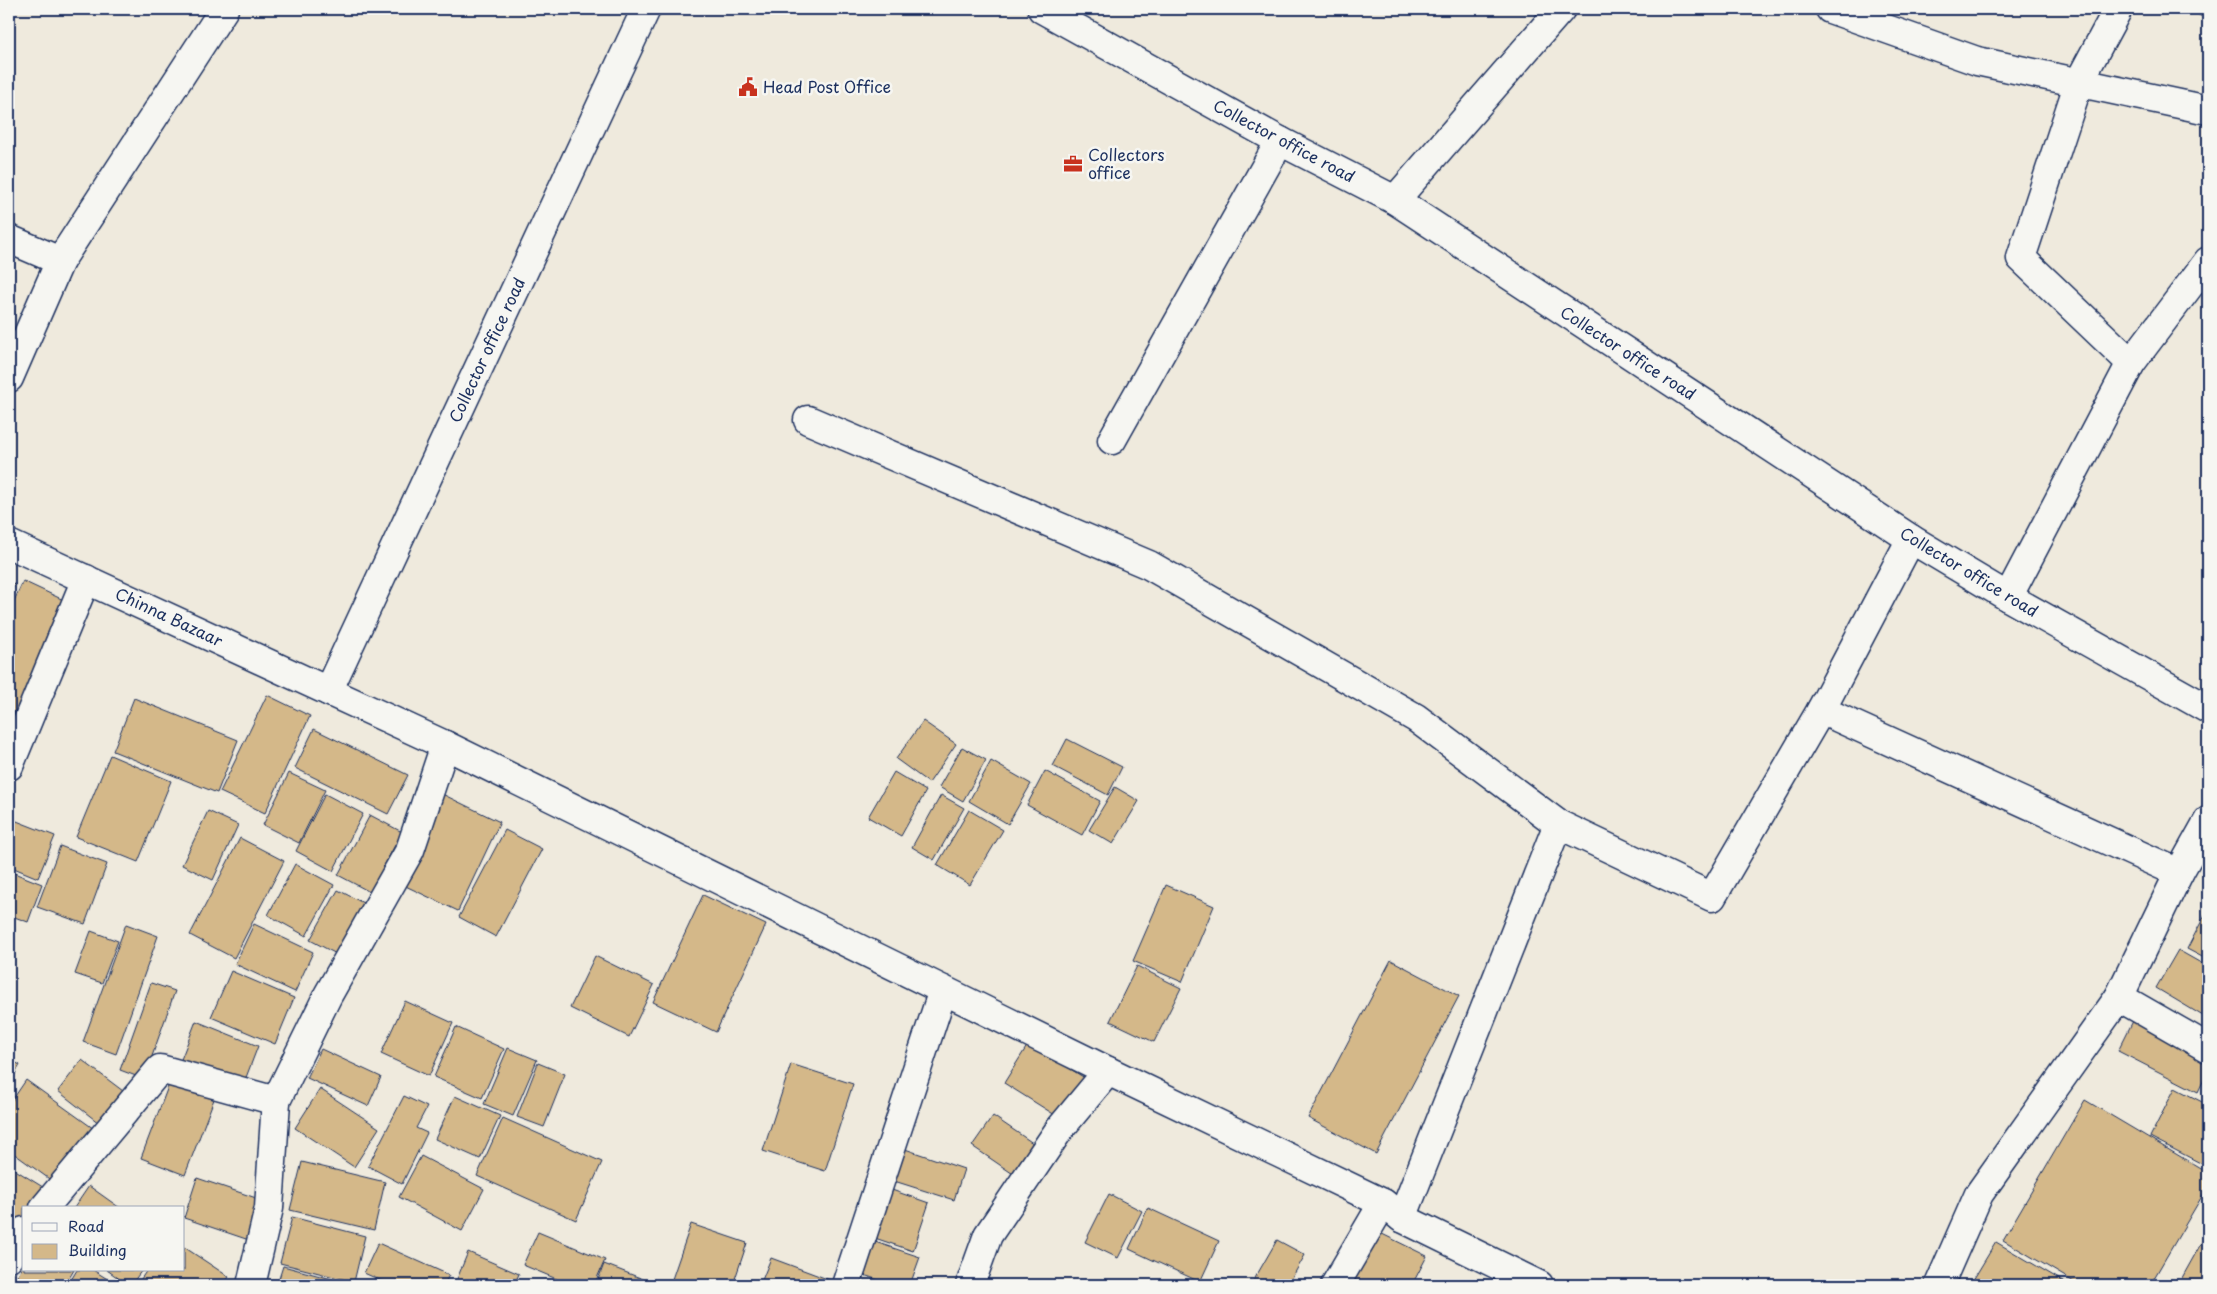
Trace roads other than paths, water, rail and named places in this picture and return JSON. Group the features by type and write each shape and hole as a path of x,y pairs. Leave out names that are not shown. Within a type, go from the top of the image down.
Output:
{"street":[{"path":"9,378 60,261 224,9"},
{"name":"Collector office road","path":"328,691 646,9"},
{"name":"Collector office road","path":"1042,9 1280,140 1396,200 1911,539 2208,709"},
{"path":"1396,200 1561,9"},
{"path":"1830,9 1977,61 2208,110"},
{"path":"2118,9 2079,82 2022,258 2131,363"},
{"path":"1112,440 1280,140"},
{"path":"9,239 60,261"},
{"path":"2008,596 2131,363 2208,261"},
{"path":"808,420 1149,565 1416,718 1558,824 1712,897 1822,710 1911,539"},
{"name":"Chinna Bazaar","path":"9,544 445,745 1393,1210 1539,1285"},
{"path":"9,766 86,579"},
{"path":"1822,710 2179,873"},
{"path":"252,1285 269,1208 276,1101 328,996 410,850 445,745"},
{"path":"1939,1285 1979,1194 2119,997 2179,873 2208,820"},
{"path":"1336,1285 1393,1210 1558,824"},
{"path":"846,1285 942,990"},
{"path":"2119,997 2208,1048"},
{"path":"46,1206 160,1069 276,1101"},
{"path":"970,1285 988,1235 1060,1130 1108,1071"},
{"path":"9,1257 22,1234"}],"place":[{"name":"Head Post Office","path":"748,87"},
{"name":"Collectors office","path":"1073,164"}]}
